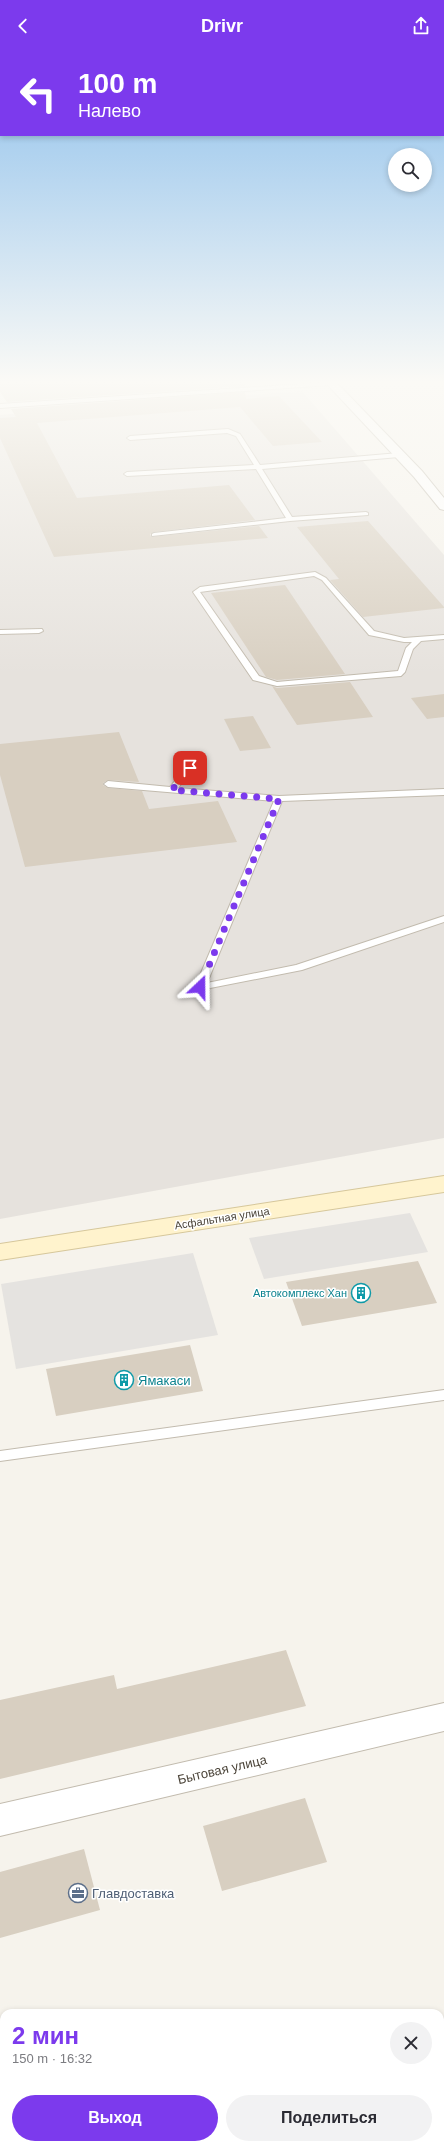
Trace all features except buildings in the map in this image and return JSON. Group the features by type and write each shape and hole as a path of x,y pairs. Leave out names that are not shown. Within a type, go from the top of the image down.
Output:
{"main road":[{"name":"Асфальтная улица","path":"0,1252 444,1184"}],"street":[{"path":"421,479 443,503"},
{"name":"Бытовая улица","path":"0,1820 444,1717"}],"lane":[{"path":"265,479 290,519"},
{"path":"154,535 290,519 366,514"},
{"path":"418,640 410,648 401,672 393,675 277,684 265,682 256,678 196,590 319,575 372,633 391,638 418,640 444,637"},
{"path":"0,632 39,631"},
{"path":"172,790 190,768"},
{"path":"108,784 279,799 444,792"},
{"path":"279,799 200,987 298,968 444,919"},
{"path":"0,1456 444,1395"}],"shaded area":[{"path":"0,479 378,479 444,555 444,1138 0,1219"},
{"path":"410,1213 428,1252 264,1279 249,1238"},
{"path":"193,1253 218,1335 16,1369 1,1284"}],"place":[{"name":"Автокомплекс Хан","path":"361,1293"},
{"name":"Ямакаси","path":"124,1380"},
{"name":"Главдоставка","path":"78,1893"}],"route":[{"path":"190,768 172,790 279,799 200,987"}]}
